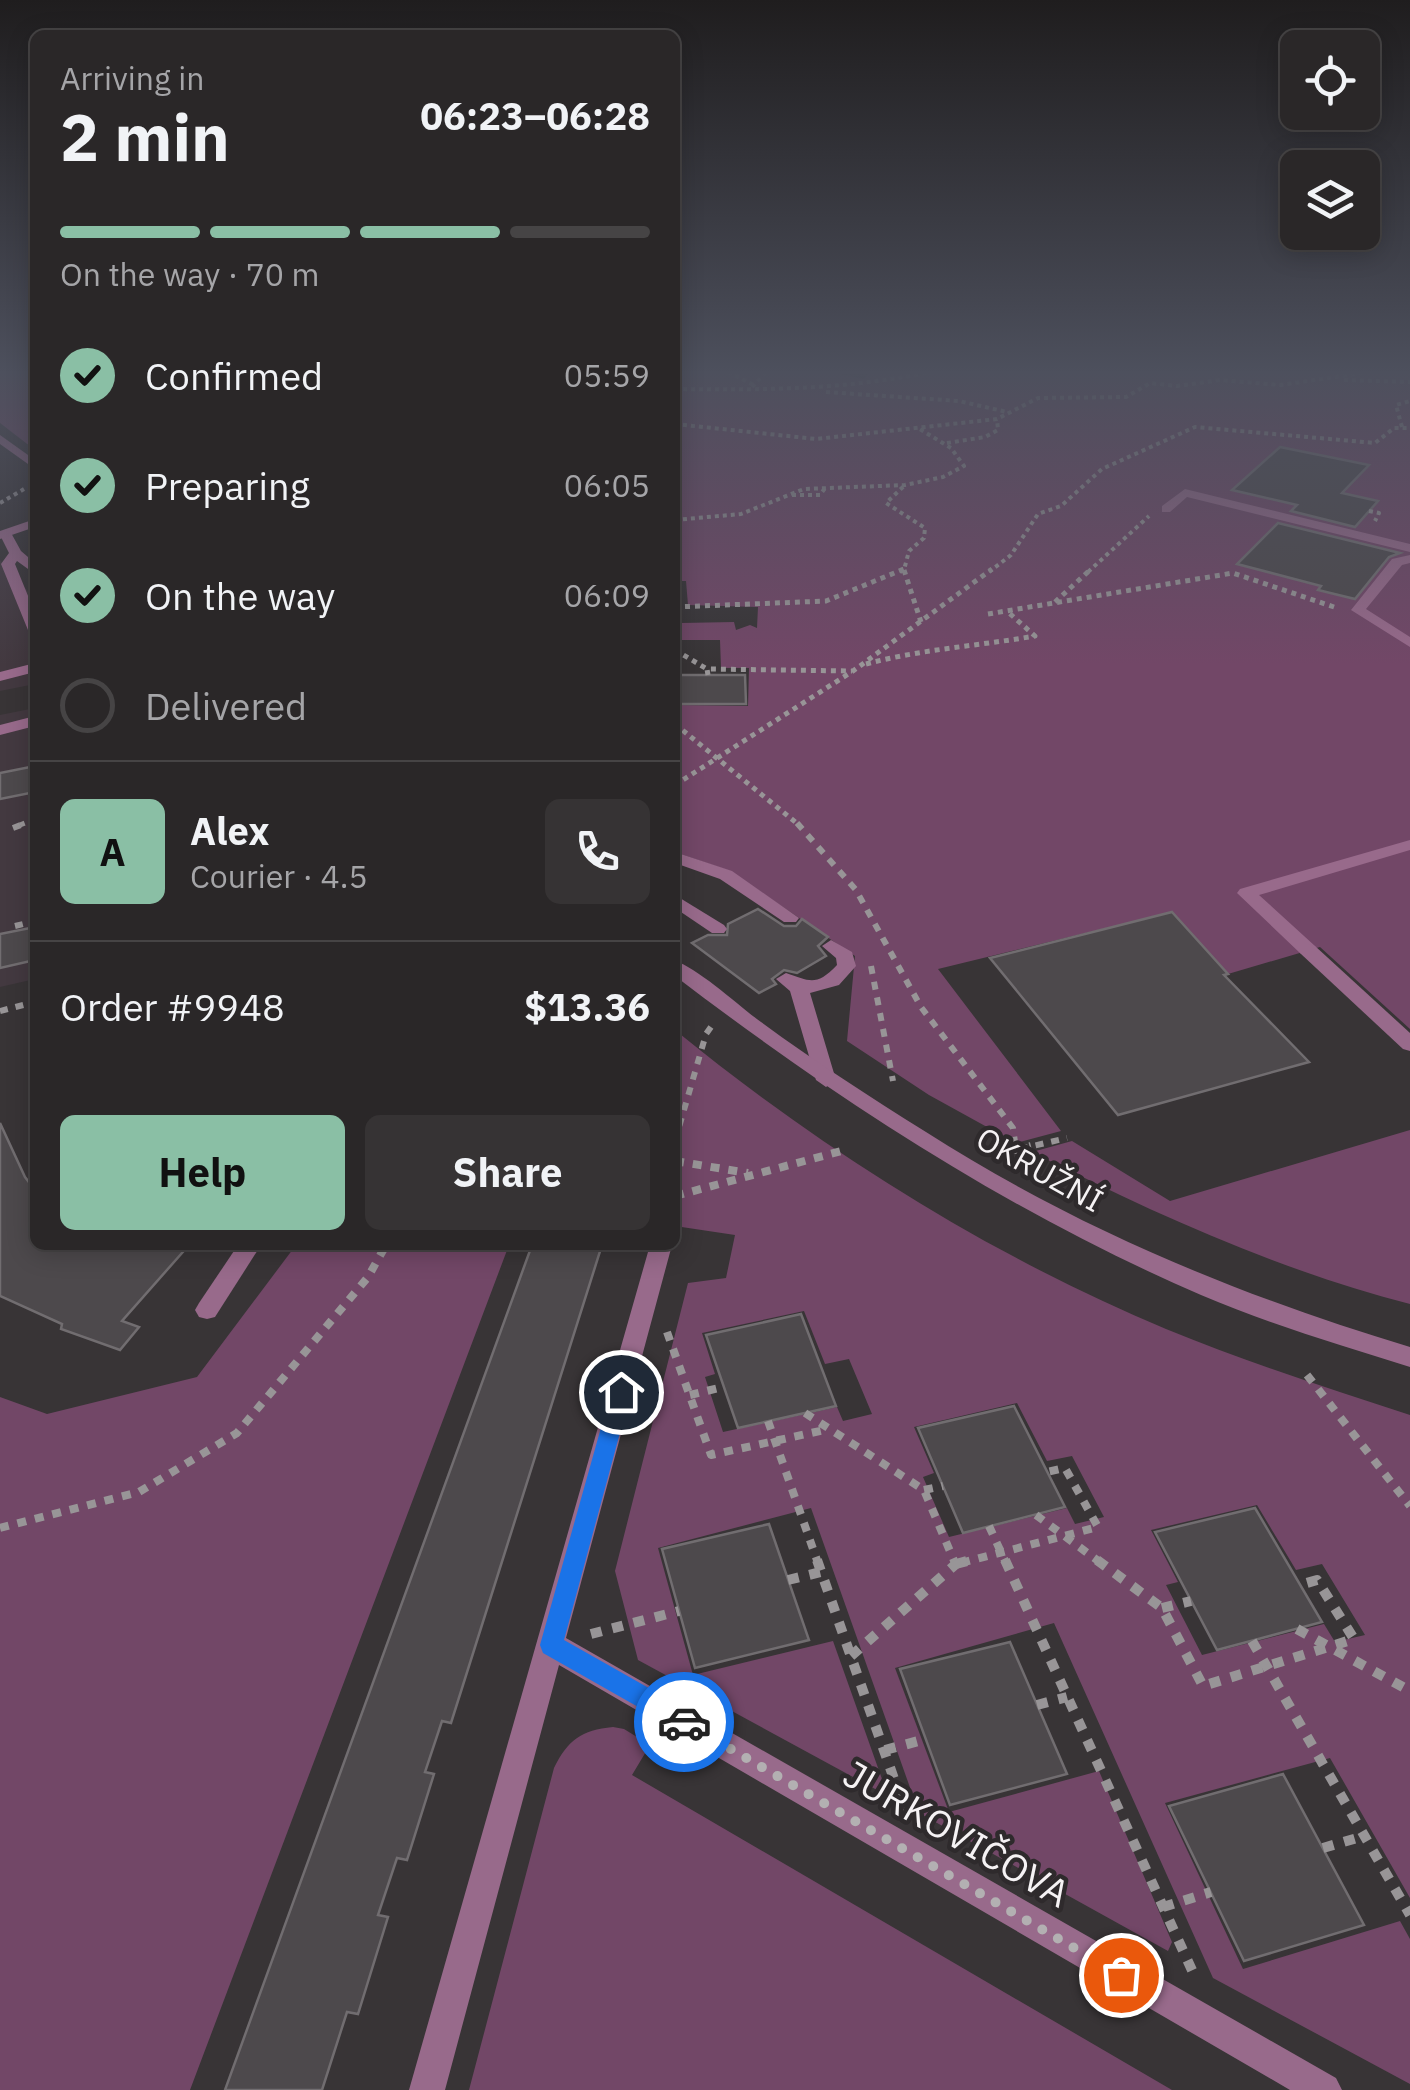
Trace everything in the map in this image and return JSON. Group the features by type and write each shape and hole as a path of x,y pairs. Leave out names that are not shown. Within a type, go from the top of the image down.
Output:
{"street":[{"path":"1166,510 1184,494 1410,548"},
{"path":"30,526 3,534 30,566"},
{"path":"16,553 8,564 30,618"},
{"path":"1410,558 1397,562 1358,610 1410,643"},
{"path":"0,677 30,668"},
{"path":"0,730 30,723"},
{"path":"1410,845 1246,893 1410,1044"},
{"path":"680,859 726,874 790,918"},
{"path":"680,903 718,930"},
{"path":"826,1080 792,984 818,988 840,976 847,966 846,956 831,946"},
{"name":"OKRUŽNÍ","path":"680,971 826,1080 936,1150 1149,1264 1275,1314 1410,1357"},
{"path":"207,1310 247,1250"},
{"path":"427,2090 660,1250"},
{"name":"JURKOVIČOVA","path":"551,1645 1324,2090"}],"path":[{"path":"680,520 741,514 786,494 820,495 826,486 905,485 944,477 958,470"},
{"path":"680,782 862,666 1011,555 1038,514 1060,506 1100,470"},
{"path":"905,485 886,503 925,528 924,538 909,551 904,570 920,622"},
{"path":"0,503 24,489"},
{"path":"1054,603 1149,517 1166,510"},
{"path":"680,608 826,601 904,570"},
{"path":"988,614 1234,572 1334,608 1358,610"},
{"path":"862,666 923,648 940,652 1034,636 1008,611"},
{"path":"680,653 707,672 853,672"},
{"path":"680,728 715,760 780,806 856,890 921,1007 1013,1128 1016,1150 1066,1138"},
{"path":"13,828 30,821"},
{"path":"16,926 30,922"},
{"path":"0,1010 30,1003"},
{"path":"680,1124 706,1034 726,1007"},
{"path":"680,1195 846,1150"},
{"path":"680,1162 750,1174"},
{"path":"0,1528 139,1492 237,1433 368,1277 383,1250"},
{"path":"667,1332 710,1455 829,1428"},
{"path":"1307,1375 1410,1506"},
{"path":"690,1395 724,1387"},
{"path":"804,1412 924,1490 956,1564"},
{"path":"768,1421 912,1828"},
{"path":"851,1656 956,1564 1098,1527 1065,1468 1048,1472"},
{"path":"924,1490 943,1486"},
{"path":"1036,1514 1162,1608 1203,1686 1354,1639 1317,1580 1300,1584"},
{"path":"988,1526 1199,1984"},
{"path":"788,1580 821,1572"},
{"path":"1162,1608 1192,1601"},
{"path":"551,1645 679,1611"},
{"path":"1297,1629 1410,1691"},
{"path":"1252,1641 1410,1915"},
{"path":"1037,1704 1068,1697"},
{"path":"884,1750 926,1739"},
{"path":"1324,1848 1364,1836"},
{"path":"1164,1907 1211,1892"}],"shaded area":[{"path":"680,470 1410,470 1410,1029 1320,947 1228,974 1172,912 938,969 1061,1131 1016,1143 929,1095 847,1041 855,956 730,871 680,854 680,705 748,706 749,668 721,668 720,640 682,640 681,623 734,622 736,630 750,625 757,628 758,607 688,605 686,581 680,581"},
{"path":"0,560 30,593 30,685 0,691"},
{"path":"30,709 30,980 0,987 0,715"},
{"path":"680,1034 849,1158 972,1234 1036,1268 1196,1341 1410,1415 1410,1898 1330,1758 1165,1803 1243,1969 1400,1921 1410,1939 1410,2084 1213,1978 1054,1623 895,1668 949,1812 1099,1771 1172,1942 1168,1951 919,1813 811,1508 658,1548 693,1675 833,1641 888,1796 638,1660 615,1571 688,1283 726,1278 735,1235 680,1227","holes":["804,1311 825,1364 849,1359 872,1414 843,1421 837,1407 723,1432 705,1377 715,1374 702,1333","1017,1403 1047,1461 1072,1456 1104,1517 1075,1524 1067,1508 949,1537 923,1477 934,1473 914,1427","1257,1505 1296,1570 1322,1564 1365,1635 1335,1642 1324,1624 1202,1655 1166,1585 1178,1582 1151,1530"]},
{"path":"1410,1130 1410,1304 1264,1257 1124,1197 1032,1152 1072,1141 1170,1201"},
{"path":"292,1250 507,1250 190,2090 0,2090 0,1397 47,1414 197,1377"},
{"path":"613,1727 624,1729 650,1745 632,1775 1172,2090 469,2090 554,1768 577,1738"}],"building":[{"path":"1255,470 1365,470 1342,493 1378,501 1355,527 1291,511 1297,505 1232,490"},
{"path":"1278,523 1400,553 1389,557 1355,599 1237,564"},
{"path":"680,675 745,675 746,704 680,704"},
{"path":"30,767 30,793 0,799 0,773"},
{"path":"758,909 784,926 796,926 802,919 828,937 818,946 826,956 797,973 784,970 772,979 776,984 759,993 692,943 708,935 727,935 728,924"},
{"path":"1172,912 1228,974 1224,975 1309,1062 1118,1115 990,958"},
{"path":"30,928 30,961 0,968 0,934"},
{"path":"0,1123 30,1184 30,1250 185,1250 122,1321 139,1327 120,1350 61,1329 62,1324 0,1296"},
{"path":"530,1250 600,1250 451,1723 442,1721 425,1772 434,1774 407,1860 397,1858 378,1915 388,1917 358,2014 347,2012 322,2090 225,2090"},
{"path":"801,1314 836,1406 738,1428 706,1335"},
{"path":"1014,1406 1065,1507 963,1533 918,1428"},
{"path":"1255,1508 1322,1622 1217,1650 1155,1532"},
{"path":"769,1524 809,1640 695,1668 662,1549"},
{"path":"1010,1642 1067,1774 950,1805 900,1669"},
{"path":"1283,1774 1364,1925 1244,1961 1169,1806"}],"way so far":[{"path":"684,1722 1121,1975"}],"route":[{"path":"621,1392 551,1645 684,1722"}]}
